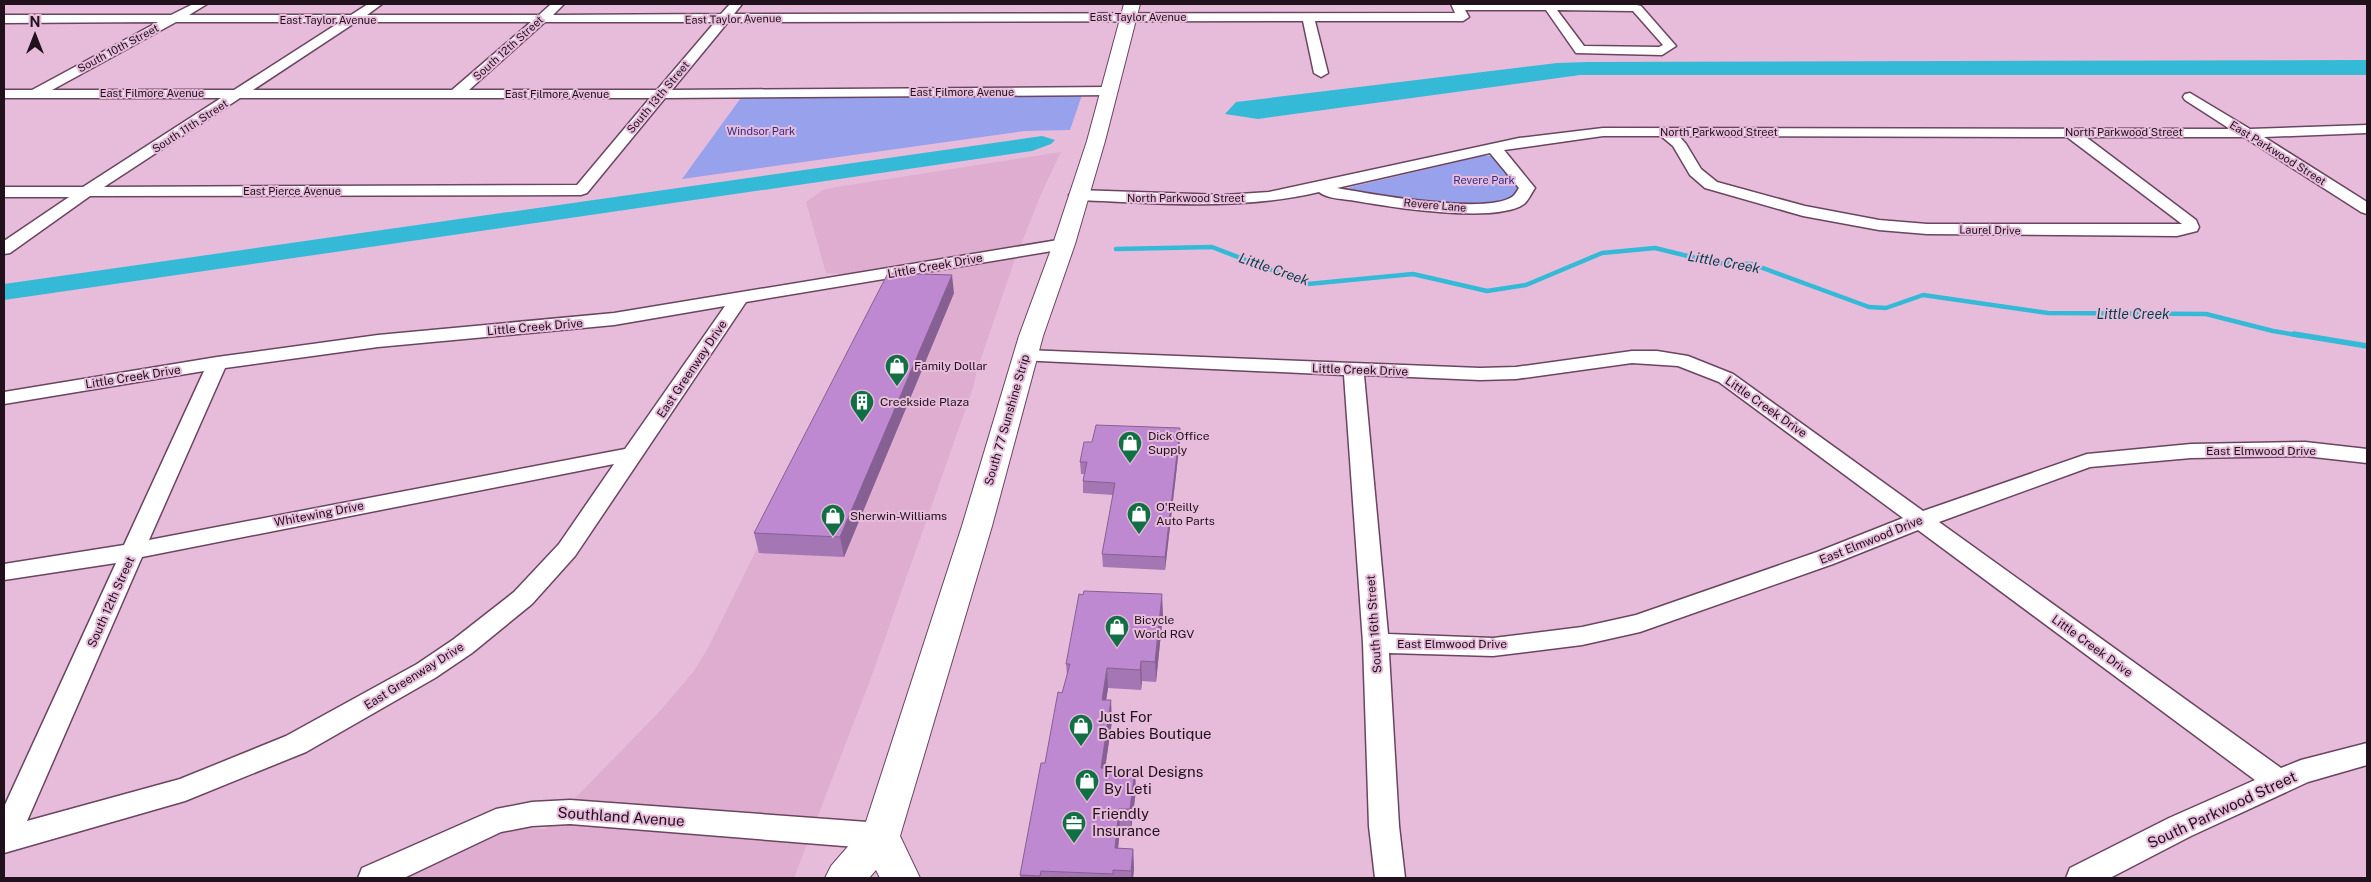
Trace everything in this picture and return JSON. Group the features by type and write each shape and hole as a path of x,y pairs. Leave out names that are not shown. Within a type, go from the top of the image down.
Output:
{"main road":[{"name":"South 77 Sunshine Strip","path":"881,836 977,526 1025,356 1064,244 1110,91 1130,10"},
{"path":"846,878 881,836 900,878"}],"street":[{"name":"South 10th Street","path":"34,94 201,4"},
{"name":"South 11th Street","path":"4,248 86,192 240,94 376,4"},
{"name":"South 12th Street","path":"458,94 558,4"},
{"name":"South 13th Street","path":"581,190 736,4"},
{"name":"East Taylor Avenue","path":"4,19 723,20 1130,10 1308,17 1460,9 1548,6 1627,6 1637,8 1670,46 1669,49 1580,50 1548,6"},
{"path":"1308,17 1321,73"},
{"name":"East Filmore Avenue","path":"4,94 660,94 1110,91"},
{"name":"East Parkwood Street","path":"2190,97 2367,209"},
{"name":"North Parkwood Street","path":"1078,195 1224,200 1269,197 1313,189 1494,148 1561,136 1603,132 2245,132 2367,129"},
{"name":"Laurel Drive","path":"1665,132 1678,144 1695,172 1710,185 1803,211 1854,221 1927,229 2176,231 2191,227 2190,223 2183,216 2070,132"},
{"name":"Revere Lane","path":"1313,189 1444,208 1501,206 1522,198 1526,194 1527,188 1494,148"},
{"name":"East Pierce Avenue","path":"4,192 581,190"},
{"name":"Little Creek Drive","path":"4,398 217,363 378,341 606,320 1064,244"},
{"name":"East Greenway Drive","path":"4,840 184,789 296,744 426,671 462,646 523,598 567,550 739,299"},
{"name":"Little Creek Drive","path":"1025,356 1480,374 1553,369 1632,357 1657,357 1681,360 1703,367 1726,378 2279,782"},
{"name":"South 12th Street","path":"4,840 217,363"},
{"name":"South 16th Street","path":"1354,370 1376,643 1384,826 1390,878"},
{"name":"East Elmwood Drive","path":"1376,643 1493,647 1582,636 1640,623 1721,596 1825,558 1920,520 2087,461 2192,451 2305,450 2367,456"},
{"name":"Whitewing Drive","path":"4,572 74,562 634,454"},
{"name":"South Parkwood Street","path":"2081,878 2180,828 2301,772 2367,754"},
{"name":"Southland Avenue","path":"373,878 496,820 532,814 570,812 881,836"}],"shaded area":[{"path":"2367,60 2367,75 1580,75 1258,119 1225,114 1236,102 1557,63"},
{"path":"1042,136 1055,140 1051,144 1032,151 4,300 4,284"},
{"path":"1061,152 1042,192 1015,259 977,370 973,388 872,675 794,878 405,878 501,831 519,828 545,829 660,711 694,671 708,648 890,279 826,273 806,202 823,190 836,187"}],"green space":[{"name":"Windsor Park","path":"743,95 1082,95 1070,130 1025,131 682,179"},
{"name":"Revere Park","path":"1483,156 1494,156 1517,184 1517,193 1506,200 1491,204 1458,206 1346,190 1351,187"}],"building":[{"name":"Creekside Plaza","path":"888,273 952,275 840,537 754,533"},
{"path":"1096,425 1180,428 1165,557 1102,554 1115,483 1083,481 1087,462 1080,462 1084,442 1092,442"},
{"path":"1084,591 1162,594 1155,662 1141,661 1140,670 1107,668 1102,700 1111,700 1101,768 1135,770 1130,809 1119,809 1115,848 1133,849 1131,871 1113,870 1113,874 1041,871 1040,876 1020,875 1041,763 1045,763 1058,692 1062,693 1070,664 1066,664 1079,594 1083,595"}],"waterway":[{"name":"Little Creek","path":"1116,249 1212,247 1308,284 1413,274 1487,291 1526,285 1602,253 1655,248 1716,263 1752,264 1869,307 1886,308 1923,295 2048,313 2206,314 2273,331 2302,336"},
{"name":"Little Creek","path":"2294,334 2367,346"}],"place":[{"name":"Family Dollar","path":"897,387"},
{"name":"Creekside Plaza","path":"862,423"},
{"name":"Dick Office Supply","path":"1130,464"},
{"name":"O'Reilly Auto Parts","path":"1139,535"},
{"name":"Sherwin-Williams","path":"833,537"},
{"name":"Bicycle World RGV","path":"1117,648"},
{"name":"Just For Babies Boutique","path":"1081,747"},
{"name":"Floral Designs By Leti","path":"1087,802"},
{"name":"Friendly Insurance","path":"1074,844"}]}
